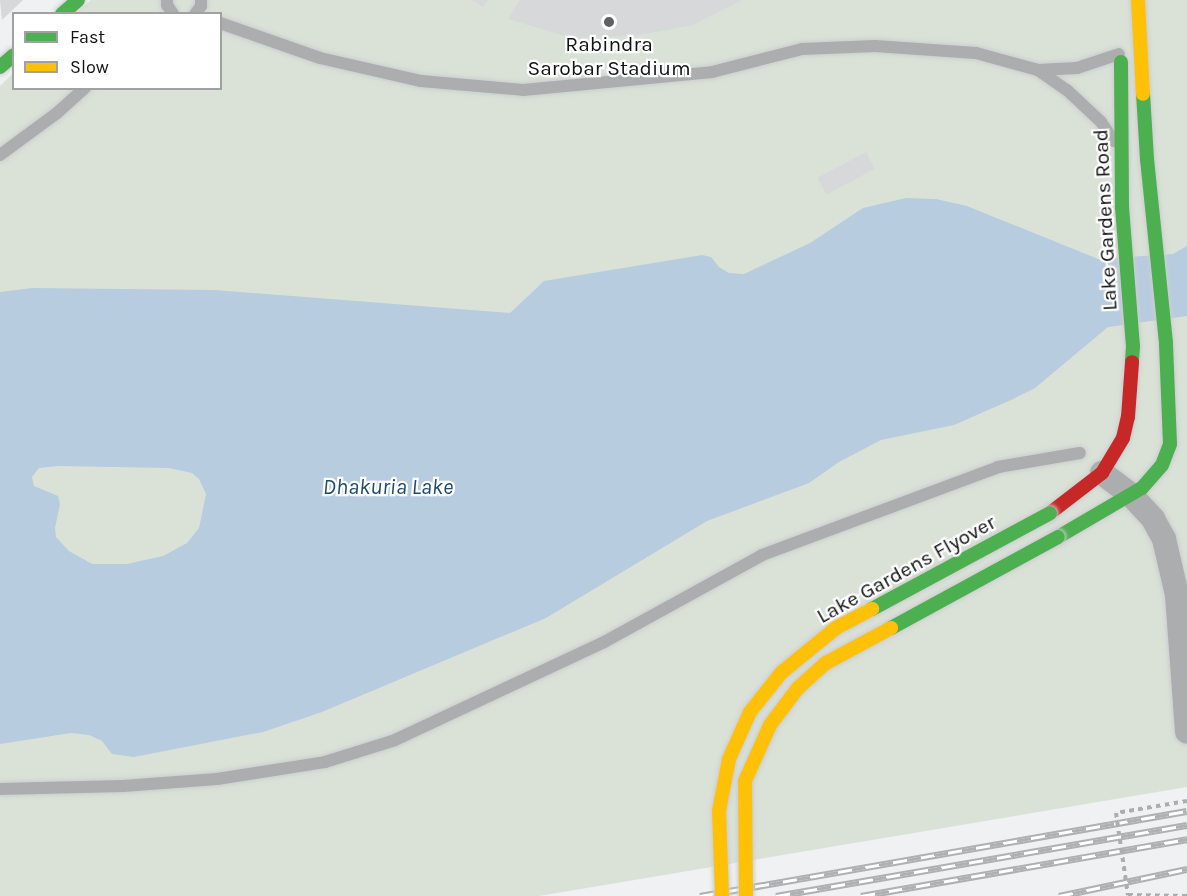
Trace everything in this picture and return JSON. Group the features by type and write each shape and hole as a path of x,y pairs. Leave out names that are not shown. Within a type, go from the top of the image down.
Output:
{"main road":[{"path":"64,12 78,0"},
{"name":"Lake Gardens Flyover","path":"746,896 745,781 770,725 798,688 826,663 1131,495 1150,480 1162,465 1170,444 1166,343 1147,159 1138,0"},
{"name":"Lake Gardens Road","path":"1102,473 1123,438 1128,417 1133,346 1124,229 1120,35"},
{"path":"0,67 12,57"},
{"name":"Lake Gardens Flyover","path":"722,896 719,811 729,759 750,712 781,673 836,628 1050,513 1102,473"}],"street":[{"path":"1102,473 1131,495 1152,519 1164,539 1177,595 1187,732"}],"lane":[{"path":"222,24 320,58 421,81 523,90 712,72 801,50 875,46 976,53 1038,70 1077,68 1121,53"},
{"path":"1038,70 1067,90 1101,122 1122,153"},
{"path":"0,155 57,113 83,90"},
{"path":"0,789 123,786 217,780 325,762 355,753 395,740 604,642 762,555 998,467 1080,453"}],"path":[{"path":"1187,801 1116,813 1128,895 1187,896"}],"shaded area":[{"path":"91,0 1187,0 1187,787 539,896 0,896 0,86 12,74 12,90 222,90 222,12 78,12"}],"water":[{"name":"Dhakuria Lake","path":"906,198 936,199 967,206 1098,259 1173,254 1187,246 1187,316 1108,327 1035,388 1011,400 954,425 881,440 839,462 809,483 707,521 546,618 322,712 263,732 134,757 112,754 102,741 89,735 71,733 0,744 0,292 32,288 215,290 510,313 544,281 702,255 711,257 719,267 729,273 744,274 810,243 863,208","holes":["58,466 169,468 192,473 199,479 206,494 199,528 187,543 163,556 127,564 92,564 69,551 56,537 55,528 60,504 58,496 34,486 32,477 39,468"]}],"building":[{"path":"0,0 23,0 2,20"},
{"path":"471,0 488,0 483,7"},
{"name":"Rabindra Sarobar Stadium","path":"520,0 743,0 693,25 635,36 571,38 508,19"},
{"path":"866,152 875,169 826,195 817,178"}],"railway":[{"path":"700,896 1187,811"},
{"path":"776,896 1187,825"},
{"path":"861,896 1187,839"},
{"path":"1059,896 1187,869"}],"traffic: fast":[{"path":"64,12 78,0"},
{"path":"0,67 12,57"},
{"path":"1121,62 1122,207 1133,346 1132,362"},
{"path":"1058,537 1142,488 1162,465 1170,444 1166,343 1147,159 1143,94"},
{"path":"872,609 1050,513"},
{"path":"891,628 1058,537"}],"traffic: slow":[{"path":"1138,0 1143,94"},
{"path":"722,896 719,811 729,759 750,712 781,673 836,628 872,609"},
{"path":"746,896 745,781 770,725 798,688 826,663 891,628"}],"traffic: jam":[{"path":"1050,513 1102,473 1123,438 1128,417 1132,362"}],"place":[{"name":"Rabindra Sarobar Stadium","path":"609,22"}]}
